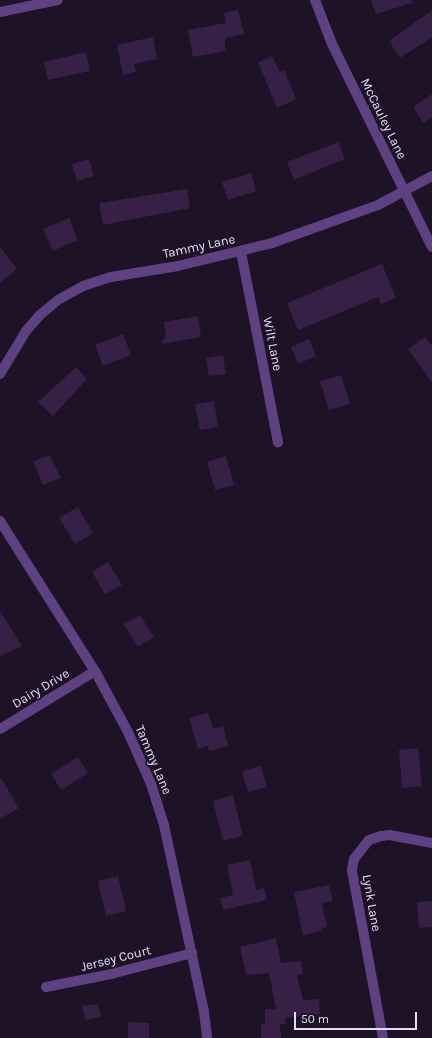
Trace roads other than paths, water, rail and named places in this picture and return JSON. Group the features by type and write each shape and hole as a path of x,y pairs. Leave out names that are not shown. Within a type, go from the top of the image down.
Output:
{"street":[{"path":"0,12 58,0"},
{"name":"McCauley Lane","path":"315,0 332,44 432,248"},
{"name":"Tammy Lane","path":"0,374 26,331 40,315 58,300 83,286 111,277 241,252 319,228 404,192 432,176"},
{"name":"Wilt Lane","path":"241,252 278,442"},
{"name":"Tammy Lane","path":"0,521 95,671 128,732 151,784 164,825 192,953 206,1038"},
{"name":"Dairy Drive","path":"0,729 95,671"},
{"name":"Lynk Lane","path":"383,1038 352,870 354,859 369,840 380,836 390,835 432,843"},
{"name":"Jersey Court","path":"46,987 111,974 192,953"}]}
